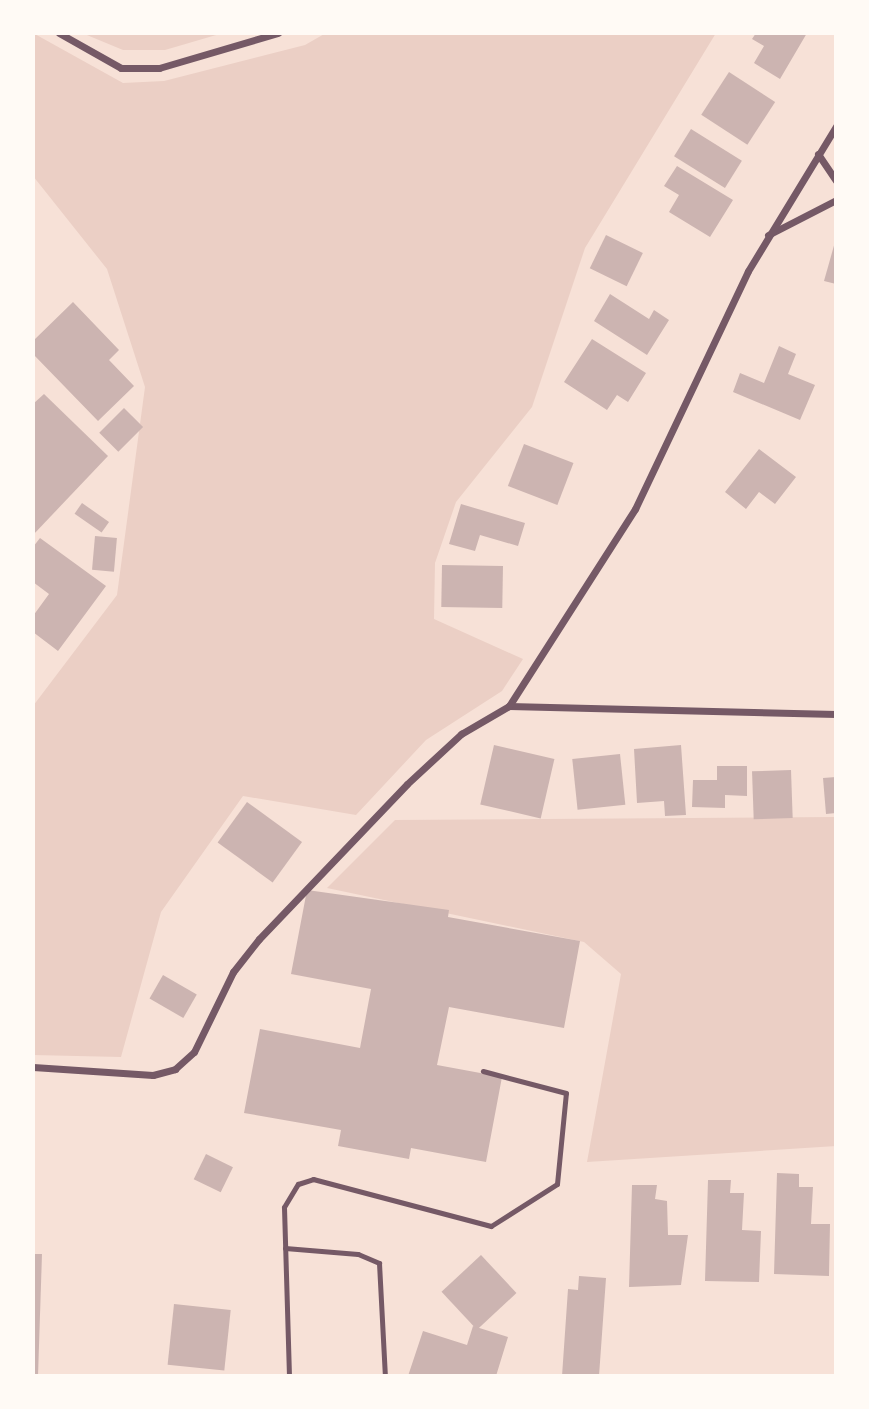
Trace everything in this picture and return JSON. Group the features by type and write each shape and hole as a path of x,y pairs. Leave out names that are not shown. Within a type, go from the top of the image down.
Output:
{"street":[{"path":"58,33 121,68 159,68 278,33"},
{"path":"33,1067 153,1075 176,1069 194,1052 233,972 259,939 407,784 461,734 509,706 635,509 766,236 836,126"},
{"path":"818,153 836,181"},
{"path":"766,236 836,200"},
{"path":"509,706 836,714"}],"lane":[{"path":"289,1376 285,1248 288,1195 313,1179 491,1226 557,1184 566,1093 483,1071"},
{"path":"285,1248 358,1254 379,1263 384,1376"}],"shaded area":[{"path":"33,33 123,83 164,81 305,45 326,33 716,33 585,248 532,407 456,502 435,563 434,619 523,659 502,691 426,740 356,815 243,796 161,912 121,1057 33,1055 33,706 117,595 145,387 107,269 33,176"},
{"path":"82,33 223,33 165,50 123,50"},
{"path":"836,817 836,1146 587,1162 621,974 584,942 327,888 395,820"}],"building":[{"path":"756,33 807,33 780,79 754,63 764,46 752,39"},
{"path":"729,72 775,102 747,145 701,115"},
{"path":"691,129 742,161 725,188 674,156"},
{"path":"677,166 733,200 710,237 669,212 679,195 664,186"},
{"path":"606,235 643,253 627,286 590,268"},
{"path":"836,242 836,284 824,281"},
{"path":"610,294 649,319 654,310 669,320 647,355 594,321"},
{"path":"73,302 119,350 109,360 134,386 98,421 33,354 33,341"},
{"path":"592,339 646,373 628,402 617,395 607,410 564,382"},
{"path":"779,346 796,354 788,374 815,385 800,420 733,392 740,373 764,383"},
{"path":"44,394 108,456 33,535 33,404"},
{"path":"124,408 143,427 118,452 99,433"},
{"path":"524,444 573,463 557,505 508,486"},
{"path":"759,449 796,477 775,504 759,492 746,509 725,492"},
{"path":"82,503 109,522 102,533 75,514"},
{"path":"461,504 525,523 518,546 480,535 475,551 449,544"},
{"path":"95,536 117,538 114,572 92,570"},
{"path":"40,538 106,586 58,651 33,632 33,616 49,594 33,582 33,547"},
{"path":"442,565 503,566 502,608 441,607"},
{"path":"494,745 554,759 541,818 480,804"},
{"path":"681,745 686,815 665,816 664,801 637,803 634,749"},
{"path":"620,754 625,805 578,810 572,759"},
{"path":"717,766 747,766 747,796 725,795 725,808 692,807 693,780 717,780"},
{"path":"791,770 793,818 754,819 752,771"},
{"path":"836,777 836,813 826,814 823,778"},
{"path":"247,802 302,842 273,882 218,842"},
{"path":"307,890 449,910 448,917 580,941 564,1028 449,1007 437,1065 502,1077 486,1162 411,1148 409,1159 338,1146 341,1130 244,1113 260,1029 360,1048 371,989 291,974"},
{"path":"163,975 197,994 183,1018 150,998"},
{"path":"206,1154 233,1167 221,1192 194,1179"},
{"path":"777,1173 799,1174 799,1187 813,1187 811,1224 830,1224 829,1276 774,1274"},
{"path":"708,1180 731,1180 730,1193 744,1193 742,1230 761,1231 759,1282 705,1281"},
{"path":"632,1185 657,1185 655,1199 667,1201 668,1235 688,1235 681,1285 629,1287"},
{"path":"33,1254 42,1254 38,1376 33,1376"},
{"path":"481,1255 516,1293 477,1330 442,1292"},
{"path":"579,1276 606,1278 599,1376 562,1376 568,1289 578,1290"},
{"path":"174,1304 231,1310 224,1371 168,1365"},
{"path":"473,1326 508,1337 496,1376 408,1376 423,1331 467,1345"}]}
